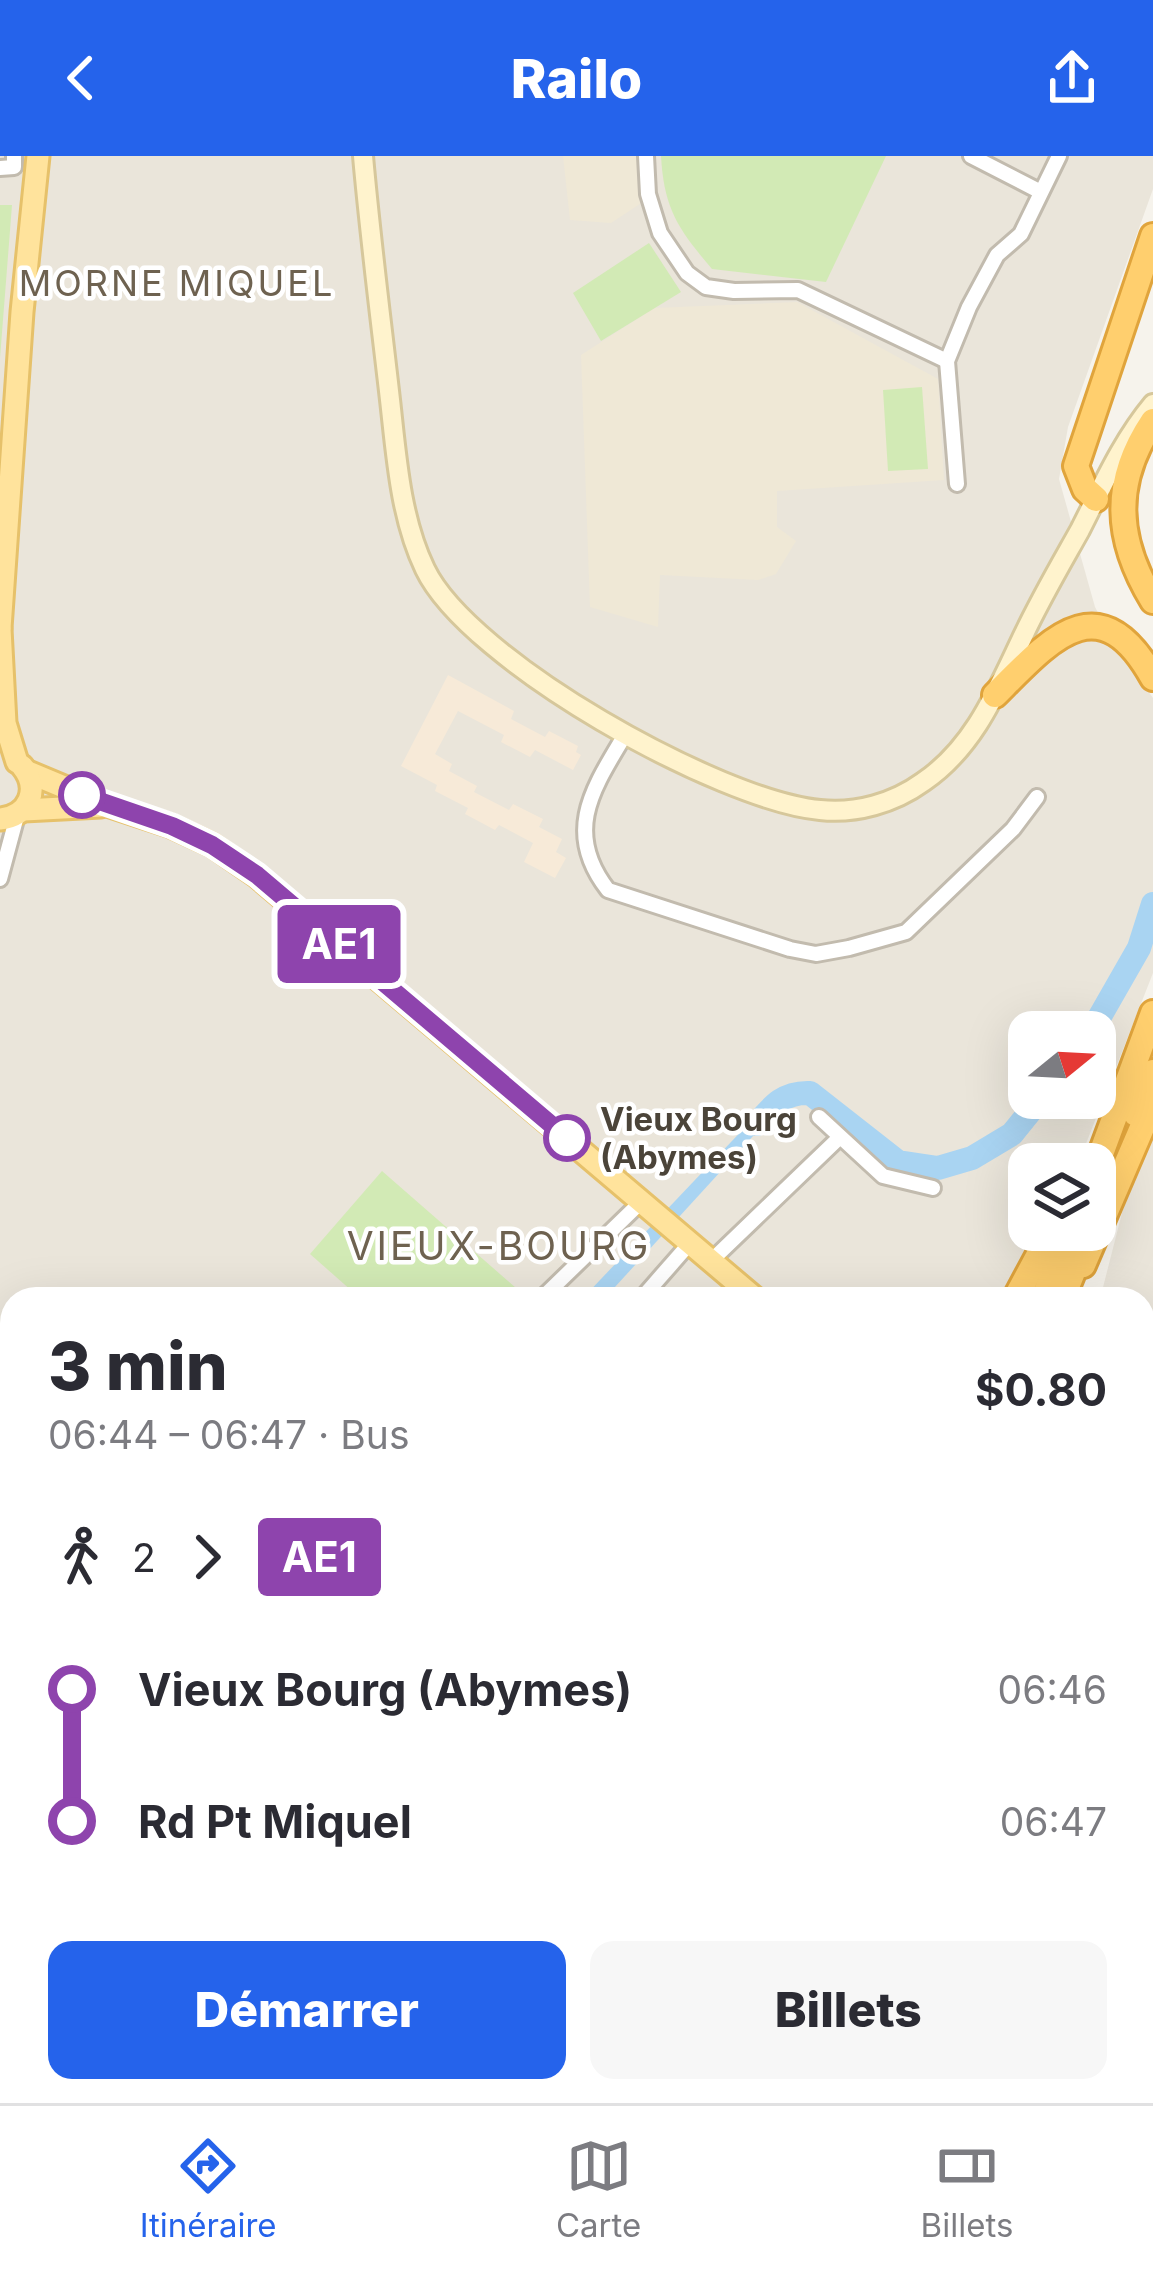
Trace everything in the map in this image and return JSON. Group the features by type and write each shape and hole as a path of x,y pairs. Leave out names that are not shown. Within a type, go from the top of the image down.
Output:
{"highway":[{"path":"1096,499 1085,489 1076,466 1153,236"},
{"path":"1153,421 1132,458 1120,517 1129,555 1153,601"},
{"path":"992,699 1056,637 1081,627 1104,628 1118,635 1153,677"},
{"path":"1107,1143 1153,1013"},
{"path":"1116,1143 1153,1072"},
{"path":"1116,1151 1153,1101"},
{"path":"1083,1265 1153,1101"},
{"path":"1021,1287 1041,1251"},
{"path":"1048,1287 1062,1251"},
{"path":"1068,1287 1084,1251"},
{"path":"1076,1287 1087,1251"}],"main road":[{"path":"14,815 32,791 15,764 5,724 0,629 38,156"},
{"path":"363,156 406,507 416,546 437,591 530,676 626,733 752,795 797,807 856,810 924,782 960,751 1096,499 1153,404"},
{"path":"376,156 378,293"},
{"path":"0,542 10,464"},
{"path":"15,764 107,806 172,826 257,875 741,1287"},
{"path":"14,815 107,806"}],"street":[{"path":"0,168 14,167 14,156"},
{"path":"646,156 648,194 660,233 687,273 706,287 798,290 947,361"},
{"path":"971,156 1040,191"},
{"path":"956,484 947,361 997,255 1021,234 1059,156"},
{"path":"626,733 588,802 583,827 592,867 608,890 815,954 905,932 1012,829 1037,797"},
{"path":"0,880 14,815"},
{"path":"819,1117 883,1176 933,1188"},
{"path":"710,1261 840,1137"},
{"path":"555,1287 648,1206"},
{"path":"649,1287 684,1238"}],"shaded area":[{"path":"0,156 1153,156 1153,189 1068,427 1059,479 1095,607 1153,698 1153,973 1116,1067 1116,1011 1008,1011 1008,1119 1096,1119 1086,1143 1008,1143 1008,1251 1034,1251 1014,1287 0,1287"},
{"path":"563,156 641,156 640,204 611,223 570,220"},
{"path":"797,302 938,379 944,480 777,491 777,527 796,541 776,574 758,580 660,575 658,627 590,607 581,355 654,308"},
{"path":"448,675 514,711 511,719 545,737 549,731 578,746 576,752 581,755 573,770 535,750 530,757 501,742 504,735 458,711 435,754 452,764 449,771 477,786 474,792 509,810 513,804 543,819 539,827 562,839 556,852 566,858 555,878 524,862 533,843 465,814 468,808 401,766"},
{"path":"1153,1119 1153,1287 1103,1287 1116,1251 1116,1236"}],"green space":[{"path":"661,156 886,156 826,282 712,269 675,217 665,190"},
{"path":"0,205 12,205 0,358"},
{"path":"649,243 681,292 601,341 573,293"},
{"path":"922,387 928,469 888,471 883,390"},
{"path":"382,1171 515,1287 347,1287 310,1254"}],"water":[{"path":"778,1099 764,1124 615,1287 593,1287 767,1104"}],"waterway":[{"path":"1103,1011 1139,948 1153,904"},
{"path":"757,1124 780,1101 810,1093 898,1162 938,1168 972,1158 1012,1134 1024,1119"}],"bus line":[{"name":"AE1","path":"82,795 172,826 257,875 567,1138"}],"place":[{"name":"Vieux Bourg (Abymes)","path":"567,1138"}],"district":[{"name":"MORNE MIQUEL","path":"177,283"},
{"name":"VIEUX-BOURG","path":"499,1246"}]}
